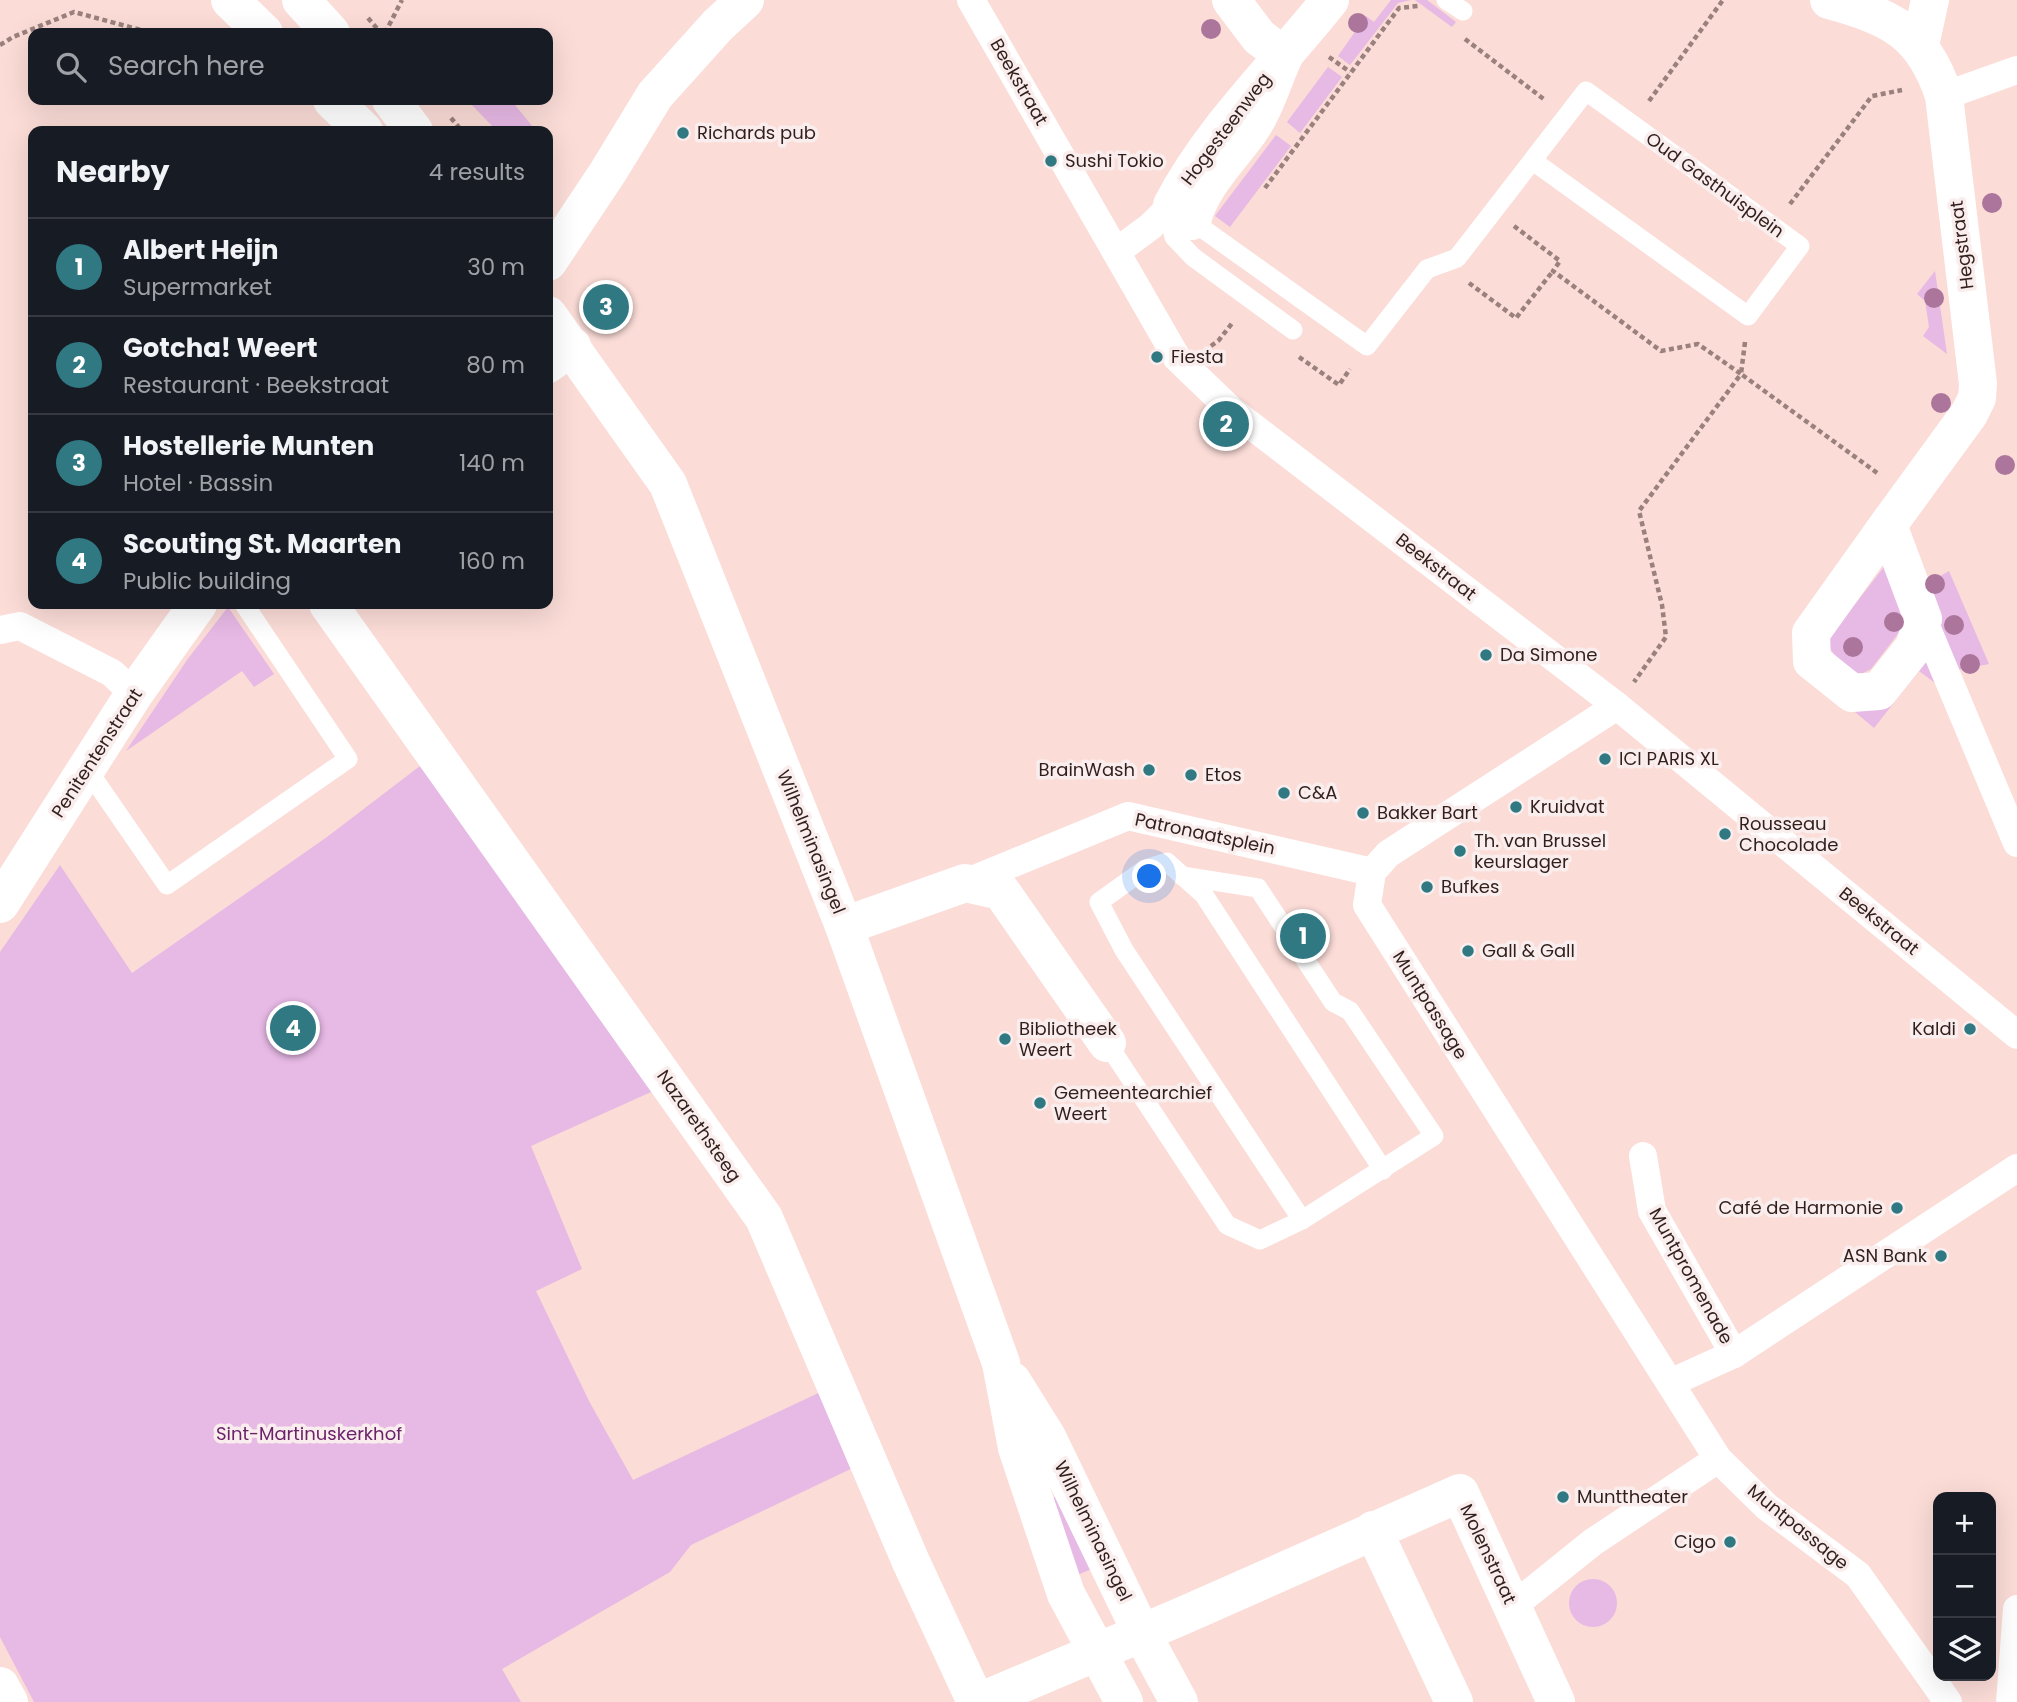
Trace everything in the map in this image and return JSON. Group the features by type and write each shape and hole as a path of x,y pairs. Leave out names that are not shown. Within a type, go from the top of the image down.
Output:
{"street":[{"path":"230,0 259,28"},
{"path":"301,0 326,28"},
{"path":"553,254 655,95 718,26 746,0"},
{"name":"Beekstraat","path":"971,0 1177,358 1231,410 1616,706 2017,1035"},
{"path":"1231,0 1259,37 1284,56"},
{"name":"Hogesteenweg","path":"1116,251 1151,226 1182,213 1183,184 1248,94 1284,56 1330,0"},
{"path":"1829,0 1868,11 1893,23 1934,73 2017,70"},
{"name":"Hegstraat","path":"1923,619 1914,647 1878,691 1852,693 1812,661 1811,633 1950,443 1977,398 1977,373 1934,73 1930,0"},
{"path":"337,105 359,126"},
{"path":"395,105 410,126"},
{"name":"Wilhelminasingel","path":"553,332 560,355 668,484 844,926 1001,1363 1017,1448 1066,1594 1124,1702"},
{"path":"1888,525 1923,619 2017,844"},
{"name":"Penitentenstraat","path":"0,904 134,694 194,609"},
{"name":"Nazarethsteeg","path":"332,609 764,1218 911,1562 992,1699"},
{"path":"0,630 20,626 112,673 134,694"},
{"path":"1372,872 1388,854 1616,706"},
{"name":"Patronaatsplein","path":"844,926 965,883 1128,816 1372,872"},
{"name":"Muntpassage","path":"1372,872 1367,905 1680,1379 1718,1459 1768,1507 1858,1575 1948,1702"},
{"path":"965,883 1001,891 1107,1044"},
{"name":"Muntpromenade","path":"1643,1157 1652,1211 1734,1353"},
{"name":"Muntpromenade","path":"1680,1379 1734,1353 2017,1168"},
{"name":"Wilhelminasingel","path":"1001,1363 1047,1437 1178,1702"},
{"path":"1512,1607 1593,1542 1718,1459"},
{"name":"Molenstraat","path":"992,1699 1460,1493 1556,1702"},
{"path":"1373,1530 1454,1702"},
{"path":"2010,1702 2017,1609"},
{"path":"0,1686 9,1702"}],"lane":[{"name":"Oud Gasthuisplein","path":"1182,213 1367,346 1427,269 1457,258 1586,91 1800,246 1748,316"},
{"path":"1533,161 1748,316"},
{"path":"1182,213 1170,221 1174,237 1193,257 1293,330"},
{"path":"88,769 167,884 348,760 247,609"},
{"path":"1302,1220 1124,950 1099,902 1145,869 1167,862 1204,895 1382,1170"},
{"path":"1107,1044 1227,1225 1260,1240 1302,1220 1434,1136 1350,1011 1333,1002 1258,888 1182,876"}],"path":[{"path":"388,28 402,0"},
{"path":"1632,125 1723,0"},
{"path":"1265,188 1399,8 1416,5 1426,12"},
{"path":"35,28 74,12 133,28"},
{"path":"0,45 28,31"},
{"path":"1456,33 1566,117"},
{"path":"1332,59 1350,73"},
{"path":"1773,227 1872,96 1903,90 1934,73"},
{"path":"1457,258 1470,284 1516,318 1560,261 1494,211"},
{"path":"1553,271 1661,351 1698,344 1875,472"},
{"path":"1616,706 1666,636 1662,605 1640,511 1741,374 1748,316"}],"green space":[{"path":"1391,0 1411,0 1398,3 1350,65 1338,56 1366,16 1374,22"},
{"path":"1415,0 1427,0 1456,22 1452,27"},
{"path":"1328,67 1342,77 1300,133 1287,122"},
{"path":"472,105 515,105 532,126 492,126"},
{"path":"1276,135 1291,146 1230,227 1215,216"},
{"path":"1935,271 1947,354 1923,336 1929,327 1925,301 1917,294"},
{"path":"1887,563 1910,618 1871,669 1861,674 1842,663 1828,645 1831,635"},
{"path":"1949,571 1989,664 1953,671 1936,633 1942,623 1926,584"},
{"path":"226,609 229,609 274,674 254,687 242,671 126,751 187,660"},
{"path":"1923,652 1939,686 1919,671 1874,728 1849,707"},
{"name":"Sint-Martinuskerkhof","path":"420,766 660,1088 531,1146 582,1269 536,1291 589,1401 633,1480 827,1389 861,1464 691,1545 670,1572 502,1669 521,1702 34,1702 0,1637 0,952 60,865 132,973 327,837"},
{"path":"1060,1494 1094,1568 1075,1576 1049,1500"},
{"path":"1593,1579 1610,1586 1617,1603 1610,1620 1593,1627 1576,1620 1569,1603 1576,1586"}],"place":[{"name":"Richards pub","path":"683,133"},
{"name":"Sushi Tokio","path":"1051,161"},
{"name":"Hostellerie Munten","path":"606,307"},
{"name":"Fiesta","path":"1157,357"},
{"name":"Gotcha! Weert","path":"1226,424"},
{"name":"Da Simone","path":"1486,655"},
{"name":"ICI PARIS XL","path":"1605,759"},
{"name":"BrainWash","path":"1149,770"},
{"name":"Etos","path":"1191,775"},
{"name":"C&A","path":"1284,793"},
{"name":"Kruidvat","path":"1516,807"},
{"name":"Bakker Bart","path":"1363,813"},
{"name":"Rousseau Chocolade","path":"1725,834"},
{"name":"Th. van Brussel keurslager","path":"1460,851"},
{"name":"Bufkes","path":"1427,887"},
{"name":"Albert Heijn","path":"1303,936"},
{"name":"Gall & Gall","path":"1468,951"},
{"name":"Scouting St. Maarten","path":"293,1028"},
{"name":"Kaldi","path":"1970,1029"},
{"name":"Bibliotheek Weert","path":"1005,1039"},
{"name":"Gemeentearchief Weert","path":"1040,1103"},
{"name":"Café de Harmonie","path":"1897,1208"},
{"name":"ASN Bank","path":"1941,1256"},
{"name":"Munttheater","path":"1563,1497"},
{"name":"Cigo","path":"1730,1542"}]}
